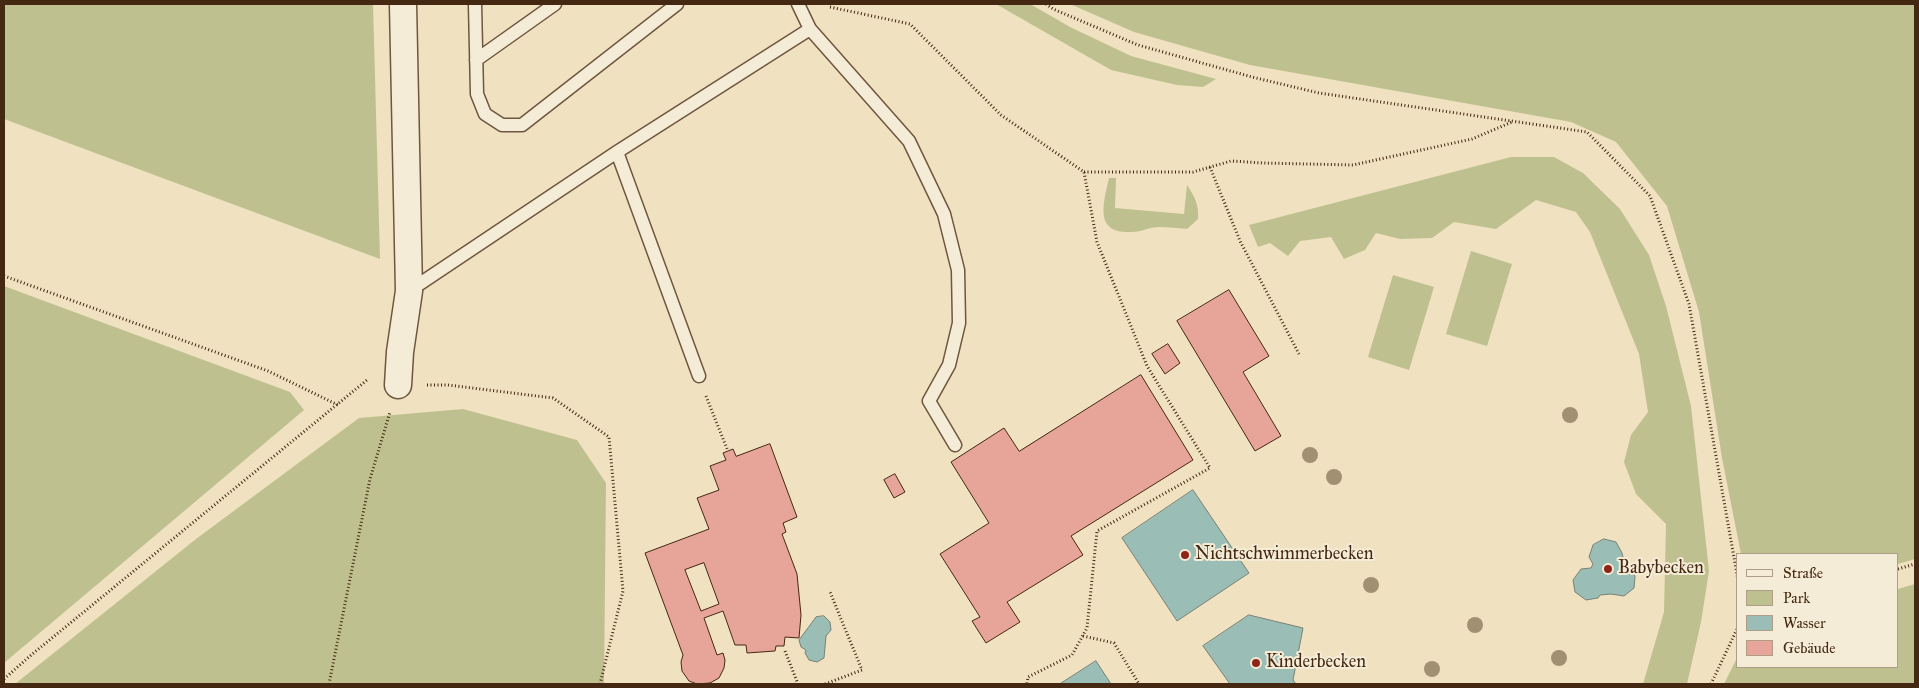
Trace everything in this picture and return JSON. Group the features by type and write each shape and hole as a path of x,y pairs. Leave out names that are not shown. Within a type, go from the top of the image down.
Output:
{"street":[{"path":"398,385 400,352 409,291 403,4"}],"lane":[{"path":"475,4 477,94 485,114 502,125 522,125 677,4"},
{"path":"476,60 555,4"},
{"path":"798,4 810,29 909,141 944,214 958,270 959,323 950,365 929,401 955,445"},
{"path":"409,291 618,152 810,29"},
{"path":"618,152 699,376"}],"path":[{"path":"1046,4 1053,9 1138,45 1252,77 1320,93 1587,132 1650,196 1690,304 1736,568"},
{"path":"830,7 910,24 1001,115 1084,172 1193,172 1231,161 1263,164 1353,164 1472,139 1513,122"},
{"path":"1210,167 1240,240 1299,354"},
{"path":"1027,684 1028,677 1072,655 1087,628 1097,531 1210,468 1147,366 1097,242 1084,172"},
{"path":"4,276 268,371 338,405"},
{"path":"4,679 400,352"},
{"path":"699,376 728,451"},
{"path":"329,684 370,479 398,385"},
{"path":"448,385 553,398 609,437 624,591 600,684"},
{"path":"1899,569 1915,564"},
{"path":"825,684 862,670 830,592"},
{"path":"1711,684 1736,631"},
{"path":"1083,636 1114,643 1139,684"},
{"path":"785,651 798,684"}],"green space":[{"path":"4,4 373,4 380,259 4,119"},
{"path":"996,4 1030,4 1070,27 1131,56 1216,79 1203,87 1177,85 1111,70"},
{"path":"1070,4 1915,4 1915,559 1899,564 1899,553 1741,553 1722,458 1699,312 1667,206 1616,142 1571,122 1250,65 1134,32"},
{"path":"1511,157 1554,157 1583,173 1620,209 1649,255 1666,306 1691,406 1709,571 1701,622 1687,684 1643,684 1664,612 1666,524 1636,494 1624,462 1631,435 1648,412 1639,354 1590,232 1576,212 1536,200 1496,229 1454,222 1432,238 1400,239 1376,233 1365,250 1344,259 1331,237 1300,241 1288,256 1270,243 1258,247 1249,225"},
{"path":"1109,178 1116,178 1115,208 1184,214 1187,185 1196,201 1198,219 1187,229 1159,227 1132,232 1112,228 1106,223 1104,216"},
{"path":"1471,251 1512,264 1487,346 1446,334"},
{"path":"1393,275 1434,287 1409,370 1368,357"},
{"path":"4,286 290,392 304,410 4,663"},
{"path":"463,409 577,440 606,483 604,684 15,684 196,539 359,418"},
{"path":"1915,584 1915,684 1724,684 1736,660 1736,668 1899,668 1899,589"}],"water":[{"name":"Nichtschwimmerbecken","path":"1193,490 1249,573 1177,621 1122,538"},
{"name":"Babybecken","path":"1604,539 1616,542 1622,553 1625,565 1628,566 1635,576 1634,588 1624,596 1600,595 1598,598 1586,600 1575,592 1573,580 1581,569 1591,568 1593,564 1589,557 1593,545"},
{"name":"Kinderbecken","path":"1249,615 1303,628 1293,680 1296,684 1230,684 1203,646"},
{"path":"824,616 830,622 831,630 826,636 824,658 817,662 809,660 805,653 806,650 801,647 799,640 816,617"},
{"path":"1096,661 1111,684 1060,684"}],"building":[{"path":"1229,290 1269,356 1243,372 1281,436 1255,451 1177,321"},
{"path":"1168,344 1180,363 1165,374 1152,354"},
{"path":"1141,375 1193,460 1071,536 1083,555 1007,602 1020,622 986,643 972,621 980,617 940,554 989,523 951,462 1004,428 1019,451"},
{"path":"770,444 797,517 783,523 786,532 782,534 797,574 801,615 799,638 785,637 784,646 776,646 775,651 747,653 746,645 735,645 723,611 704,618 717,655 723,653 725,660 724,668 719,678 710,683 697,684 689,681 682,671 681,662 683,655 645,553 709,529 697,498 719,490 710,466 726,460 723,453 733,449 736,456","holes":["704,563 719,604 701,611 685,570"]},
{"path":"895,474 905,492 894,498 884,480"}],"place":[{"name":"Nichtschwimmerbecken","path":"1185,555"},
{"name":"Babybecken","path":"1608,569"},
{"name":"Kinderbecken","path":"1256,663"}]}
